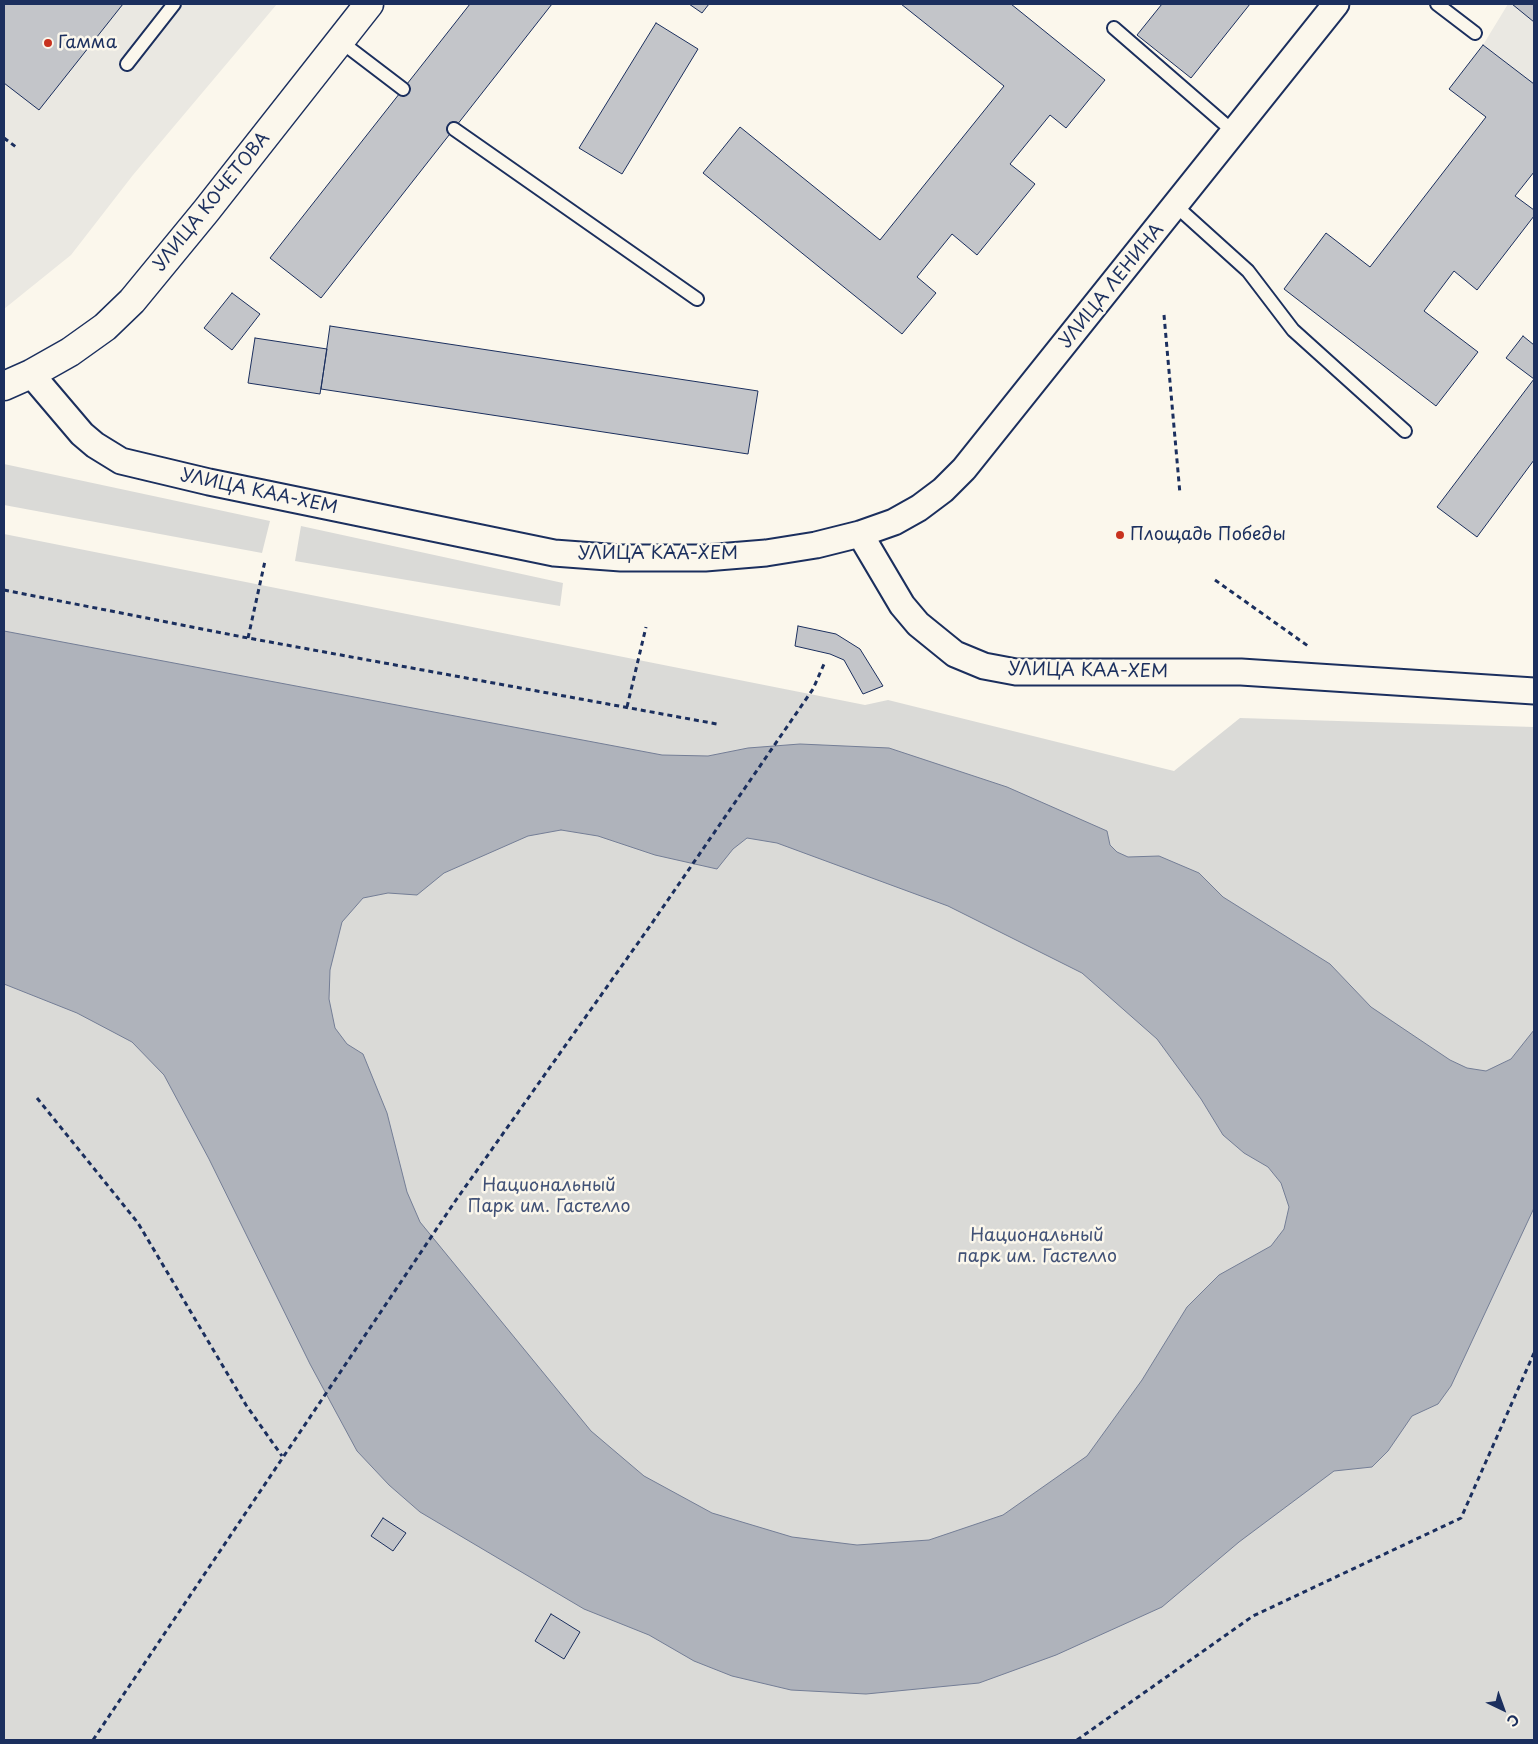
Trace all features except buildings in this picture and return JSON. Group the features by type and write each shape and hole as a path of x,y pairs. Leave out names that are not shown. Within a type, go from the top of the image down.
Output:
{"main road":[{"name":"УЛИЦА КОЧЕТОВА","path":"31,374 70,352 91,337 132,301 182,241 369,4"},
{"path":"4,386 31,374"}],"street":[{"name":"УЛИЦА ЛЕНИНА","path":"860,534 894,522 919,508 949,485 990,438 1336,4"},
{"name":"УЛИЦА КАА-ХЕМ","path":"31,374 82,434 109,454 127,463 554,553 621,558 705,558 766,553 816,545 860,534 902,605 918,624 955,654 984,666 1016,672 1241,672 1534,691"}],"lane":[{"path":"127,64 174,4"},
{"path":"1437,4 1475,33"},
{"path":"1114,28 1235,133"},
{"path":"340,41 403,89"},
{"path":"454,128 697,300"},
{"path":"1176,206 1248,271 1293,330 1405,431"}],"path":[{"path":"4,138 16,147"},
{"path":"1164,315 1180,494"},
{"path":"248,638 266,561"},
{"path":"1215,580 1312,649"},
{"path":"4,590 248,638 717,724"},
{"path":"627,707 646,627"},
{"path":"93,1740 282,1456 456,1200 650,926 813,688 824,664"},
{"path":"37,1098 138,1223 246,1405 282,1456"},
{"path":"1077,1740 1253,1616 1461,1518 1534,1353"}],"shaded area":[{"path":"4,4 277,4 133,175 71,255 4,309"},
{"path":"1508,4 1534,4 1534,84 1483,45"},
{"path":"4,631 662,755 708,756 748,748 800,744 889,748 1007,787 1107,831 1110,845 1117,852 1128,857 1159,856 1199,873 1223,897 1330,964 1371,1007 1450,1060 1467,1068 1486,1071 1511,1059 1534,1030 1534,1208 1451,1386 1438,1404 1412,1416 1388,1451 1372,1467 1334,1471 1239,1542 1162,1607 1056,1655 979,1683 866,1694 791,1690 732,1676 694,1661 649,1635 584,1609 420,1512 389,1485 357,1451 310,1364 209,1159 164,1075 132,1042 77,1013 4,984","holes":["561,830 598,836 655,855 717,869 733,849 747,838 777,843 948,906 1082,973 1157,1039 1201,1099 1223,1135 1244,1153 1268,1167 1281,1183 1289,1207 1284,1229 1271,1246 1219,1275 1187,1307 1142,1380 1087,1456 1003,1515 929,1540 857,1545 792,1537 712,1513 644,1476 591,1431 420,1222 407,1192 387,1113 363,1054 347,1044 335,1028 329,999 330,970 342,922 363,898 388,893 417,895 444,873 528,836"]}],"green space":[{"path":"4,464 270,521 262,553 4,505"},
{"path":"301,526 563,583 560,606 295,561"},
{"name":"Национальный парк им. Гастелло","path":"4,534 865,705 888,700 1174,771 1240,718 1534,727 1534,1740 4,1740"}],"place":[{"name":"Гамма","path":"48,43"},
{"name":"Площадь Победы","path":"1120,535"}],"park label":[{"name":"Национальный Парк им. Гастелло","path":"549,1196"}]}
